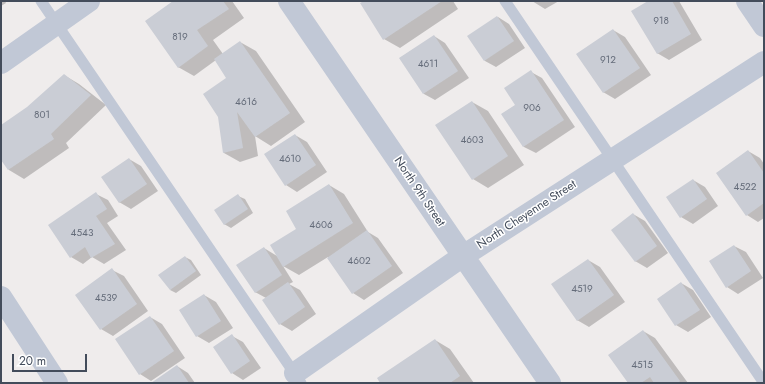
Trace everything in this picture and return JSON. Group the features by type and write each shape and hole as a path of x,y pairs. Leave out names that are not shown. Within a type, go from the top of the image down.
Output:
{"street":[{"path":"1,63 89,1"},
{"name":"North 9th Street","path":"289,1 550,383"},
{"path":"747,1 764,26"},
{"name":"North Cheyenne Street","path":"298,378 463,256 764,62"},
{"path":"1,297 57,383"}],"lane":[{"path":"41,1 298,378"},
{"path":"505,1 764,383"}],"building":[{"path":"173,1 223,1 229,9 197,30 208,46 178,68 145,21"},
{"path":"364,1 442,1 383,40 360,3"},
{"path":"648,1 672,1 691,34 657,54 631,11"},
{"path":"497,16 514,41 484,61 467,36"},
{"path":"613,29 640,68 603,93 576,54"},
{"path":"434,35 458,71 423,94 399,58"},
{"path":"240,41 290,113 255,137 237,112 243,148 223,153 218,117 203,94 226,78 214,59"},
{"path":"531,70 564,120 523,147 501,114 515,105 504,88"},
{"path":"64,74 91,95 51,134 54,139 8,170 1,160 1,125 27,107"},
{"path":"472,101 508,156 472,180 435,125"},
{"path":"295,134 316,165 285,186 264,154"},
{"path":"748,150 764,173 764,203 746,216 716,173"},
{"path":"129,158 147,184 119,203 101,177"},
{"path":"693,179 707,199 680,218 666,197"},
{"path":"329,184 353,223 283,267 270,245 296,229 286,211"},
{"path":"96,192 107,209 96,216 115,244 91,258 85,247 70,258 48,225"},
{"path":"238,194 248,209 224,225 214,210"},
{"path":"633,213 657,246 635,262 611,230"},
{"path":"367,230 392,266 352,294 327,258"},
{"path":"734,245 751,271 726,288 709,261"},
{"path":"264,247 282,275 255,293 236,265"},
{"path":"185,256 196,271 170,290 158,275"},
{"path":"588,259 614,295 577,321 551,284"},
{"path":"112,268 137,304 100,330 75,295"},
{"path":"288,282 305,307 279,325 262,300"},
{"path":"681,282 700,310 675,326 657,299"},
{"path":"204,294 221,321 196,337 179,310"},
{"path":"150,316 174,351 139,375 115,339"},
{"path":"643,330 680,381 678,383 654,383 650,377 641,383 628,383 608,355"},
{"path":"232,334 250,361 231,374 213,347"},
{"path":"435,339 460,376 450,383 380,383 377,378"},
{"path":"177,365 189,383 151,383"}]}
